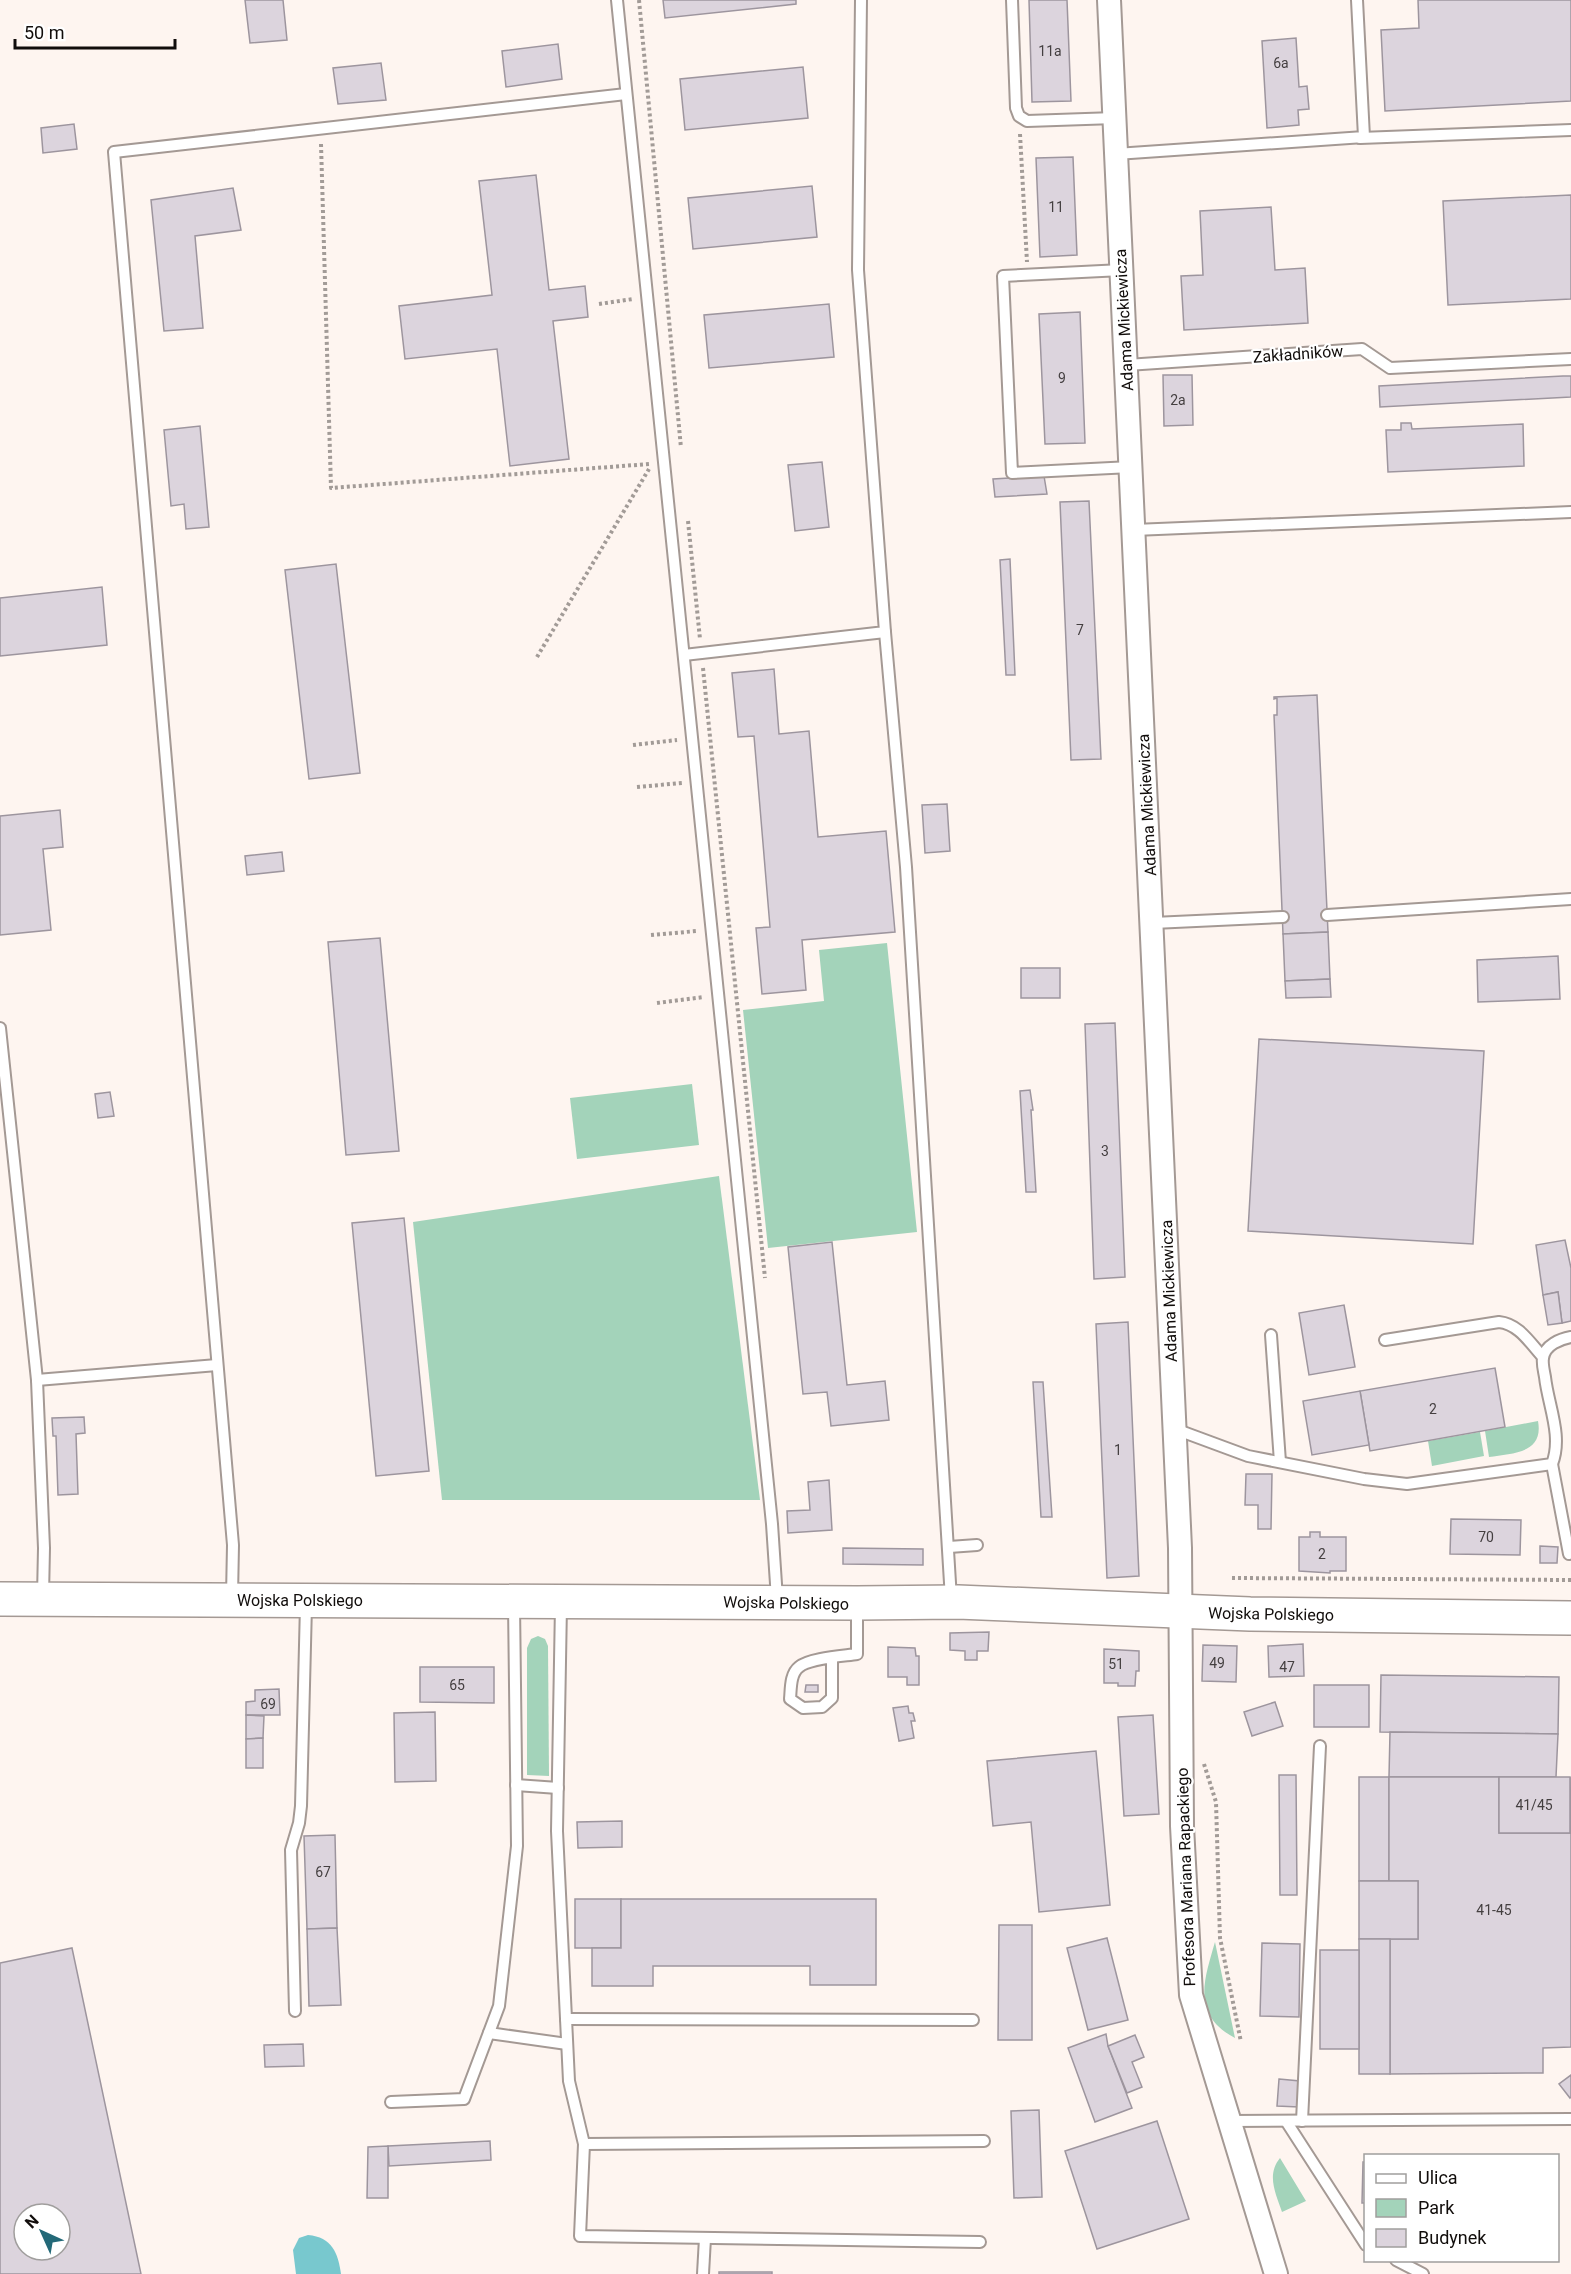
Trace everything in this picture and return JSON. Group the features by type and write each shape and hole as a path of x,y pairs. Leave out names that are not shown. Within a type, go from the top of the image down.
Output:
{"main road":[{"name":"Wojska Polskiego","path":"0,1599 514,1600 857,1604 952,1602 1250,1614 1571,1618"}],"street":[{"name":"Adama Mickiewicza","path":"1109,0 1153,923 1180,1548 1180,1611"},
{"name":"Profesora Mariana Rapackiego","path":"1180,1611 1182,1826 1191,1995 1276,2274"}],"lane":[{"path":"617,0 772,1524 777,1602"},
{"path":"861,0 858,270 885,632 906,867 952,1602"},
{"path":"1012,0 1016,108 1019,116 1027,120 1115,118"},
{"path":"1358,0 1364,137 1360,138"},
{"path":"232,1600 233,1545 114,152 626,94"},
{"path":"1116,154 1360,138 1571,130"},
{"path":"1122,270 1003,276 1012,473 1131,467"},
{"name":"Zakładników","path":"1127,366 1362,349 1390,368 1571,359"},
{"path":"1134,530 1571,512"},
{"path":"684,655 885,632"},
{"path":"1327,915 1571,899"},
{"path":"1153,923 1283,917"},
{"path":"0,1028 37,1380 44,1548 43,1599"},
{"path":"1385,1340 1499,1322 1508,1323 1517,1329 1543,1357"},
{"path":"1271,1335 1280,1462"},
{"path":"1569,1554 1552,1464 1556,1456 1557,1440 1546,1387 1543,1357 1550,1345 1571,1337"},
{"path":"37,1380 217,1365"},
{"path":"1175,1430 1248,1456 1364,1479 1407,1484 1552,1464"},
{"path":"949,1547 977,1545"},
{"path":"295,2011 291,1850 299,1823 306,1600"},
{"path":"391,2102 464,2099 499,2006 517,1846 514,1600"},
{"path":"561,1601 556,1831 569,2081 584,2145 580,2236 980,2242"},
{"path":"832,1658 832,1698 822,1707 803,1708 790,1699 791,1681 799,1666 813,1661 857,1654 857,1604"},
{"path":"1302,2121 1320,1746"},
{"path":"516,1785 558,1788"},
{"path":"566,2019 973,2019"},
{"path":"489,2033 567,2044"},
{"path":"1230,2121 1571,2119"},
{"path":"1286,2121 1364,2243"},
{"path":"584,2145 984,2141"},
{"path":"703,2274 705,2238"},
{"path":"1400,2262 1423,2274"}],"path":[{"path":"639,0 681,453"},
{"path":"1019,116 1028,274"},
{"path":"320,129 331,488 652,464"},
{"path":"633,745 711,740"},
{"path":"637,787 715,777"},
{"path":"651,935 712,930 730,923"},
{"path":"657,1002 737,992"},
{"path":"1232,1578 1571,1580"},
{"path":"1202,1757 1216,1802 1220,1938 1241,2042"}],"green space":[{"path":"887,943 917,1232 768,1248 743,1010 824,1001 819,950"},
{"path":"692,1084 699,1145 577,1159 570,1098"},
{"path":"719,1176 760,1500 442,1500 413,1222"},
{"path":"1538,1421 1539,1432 1531,1446 1516,1453 1489,1457 1485,1431"},
{"path":"1480,1432 1484,1456 1432,1466 1428,1441"},
{"path":"538,1636 545,1639 548,1646 549,1776 527,1775 527,1648 531,1639"},
{"path":"1215,1942 1235,2038 1221,2029 1206,2008 1205,1983"},
{"path":"1280,2158 1306,2201 1282,2212 1273,2185 1274,2171"}],"water":[{"path":"308,2235 323,2239 332,2247 338,2259 341,2274 296,2274 293,2250 299,2238"}],"building":[{"path":"245,0 283,0 287,40 250,43"},
{"path":"663,0 796,0 796,4 665,18"},
{"path":"1029,0 1067,0 1071,101 1032,102"},
{"path":"1418,0 1571,0 1571,101 1385,111 1381,30 1419,28"},
{"path":"1296,38 1299,87 1307,86 1309,109 1298,110 1299,125 1267,128 1262,41"},
{"path":"558,44 562,79 506,87 502,51"},
{"path":"381,63 386,100 338,104 333,68"},
{"path":"803,67 808,118 685,130 680,79"},
{"path":"74,124 77,149 43,153 41,128"},
{"path":"1073,157 1077,255 1040,257 1036,158"},
{"path":"536,175 549,290 585,286 588,317 553,321 569,459 510,466 497,349 405,359 399,306 492,295 479,181"},
{"path":"812,186 817,237 693,249 688,198"},
{"path":"233,188 241,230 195,236 203,328 164,331 151,200"},
{"path":"1571,195 1571,299 1448,305 1443,201"},
{"path":"1271,207 1275,270 1305,268 1308,323 1184,330 1181,276 1203,275 1200,211"},
{"path":"829,304 834,357 709,368 704,315"},
{"path":"1080,312 1085,443 1045,444 1039,314"},
{"path":"1163,375 1192,375 1193,425 1164,426"},
{"path":"1571,376 1571,397 1380,407 1379,386"},
{"path":"1401,423 1411,423 1412,429 1523,424 1524,466 1388,472 1386,430 1401,430"},
{"path":"200,426 209,527 186,529 184,504 171,506 164,430"},
{"path":"822,462 829,527 795,531 788,465"},
{"path":"1044,476 1047,494 995,497 993,479"},
{"path":"1089,501 1101,759 1071,760 1060,502"},
{"path":"1010,559 1015,675 1006,675 1000,560"},
{"path":"336,564 360,773 309,779 285,570"},
{"path":"102,587 107,645 0,656 0,598"},
{"path":"774,669 779,734 809,731 818,837 886,831 895,932 802,940 806,990 762,994 756,928 770,927 754,736 738,737 732,673"},
{"path":"1317,695 1328,932 1283,934 1274,715 1277,715 1277,698 1274,699 1274,697"},
{"path":"947,804 950,851 925,853 922,805"},
{"path":"60,810 63,847 43,849 51,930 0,935 0,816"},
{"path":"282,852 284,871 247,875 245,856"},
{"path":"1328,932 1330,979 1285,981 1283,934"},
{"path":"380,938 399,1151 346,1155 328,942"},
{"path":"1558,956 1560,999 1478,1002 1477,960"},
{"path":"1021,968 1060,968 1060,998 1021,998"},
{"path":"1330,979 1331,997 1286,998 1285,981"},
{"path":"1115,1023 1125,1277 1094,1279 1085,1024"},
{"path":"1259,1039 1484,1051 1473,1244 1248,1231"},
{"path":"1030,1090 1033,1110 1031,1110 1036,1192 1026,1192 1020,1091"},
{"path":"110,1092 114,1116 98,1118 95,1094"},
{"path":"404,1218 429,1471 376,1476 352,1223"},
{"path":"1565,1240 1571,1268 1571,1321 1562,1323 1558,1292 1543,1295 1536,1245"},
{"path":"832,1242 847,1385 885,1381 889,1420 831,1426 827,1392 803,1394 788,1247"},
{"path":"1558,1292 1562,1323 1548,1325 1543,1295"},
{"path":"1344,1305 1355,1367 1309,1375 1299,1313"},
{"path":"1128,1322 1139,1576 1107,1578 1096,1324"},
{"path":"1495,1368 1505,1427 1370,1451 1360,1391"},
{"path":"1033,1382 1043,1382 1052,1517 1041,1517"},
{"path":"1360,1391 1369,1445 1312,1455 1303,1401"},
{"path":"84,1417 85,1433 76,1434 78,1494 58,1495 56,1436 53,1436 52,1418"},
{"path":"1246,1474 1272,1474 1271,1529 1258,1529 1258,1505 1245,1505"},
{"path":"829,1480 832,1530 788,1533 787,1511 810,1510 808,1482"},
{"path":"1451,1519 1521,1520 1520,1555 1450,1554"},
{"path":"1310,1532 1320,1532 1320,1537 1346,1537 1346,1571 1330,1571 1330,1573 1299,1571 1299,1537 1310,1537"},
{"path":"1540,1546 1558,1547 1557,1563 1540,1563"},
{"path":"843,1548 923,1549 923,1565 843,1564"},
{"path":"989,1632 988,1651 977,1651 977,1660 965,1660 965,1651 950,1650 950,1633"},
{"path":"1303,1644 1304,1676 1269,1677 1268,1646"},
{"path":"1203,1645 1237,1646 1236,1682 1202,1681"},
{"path":"888,1647 915,1648 916,1656 919,1656 919,1685 907,1685 907,1677 888,1677"},
{"path":"1104,1649 1139,1651 1139,1671 1136,1671 1135,1686 1104,1683"},
{"path":"420,1667 494,1667 494,1703 420,1702"},
{"path":"1381,1675 1559,1677 1558,1734 1380,1732"},
{"path":"806,1685 818,1685 818,1692 805,1692"},
{"path":"1314,1685 1369,1685 1369,1727 1314,1727"},
{"path":"279,1689 280,1715 246,1715 246,1702 255,1701 255,1690"},
{"path":"1275,1702 1283,1726 1252,1736 1244,1712"},
{"path":"908,1706 909,1713 913,1713 915,1721 911,1721 914,1738 899,1741 893,1708"},
{"path":"435,1712 436,1781 395,1782 394,1713"},
{"path":"246,1715 264,1716 263,1738 246,1739"},
{"path":"1153,1715 1159,1814 1124,1816 1118,1717"},
{"path":"1390,1732 1558,1734 1556,1777 1389,1777"},
{"path":"263,1738 263,1768 246,1768 246,1739"},
{"path":"1096,1751 1110,1905 1039,1912 1031,1822 993,1826 987,1761"},
{"path":"1279,1775 1296,1775 1297,1895 1280,1895"},
{"path":"1359,1777 1389,1777 1389,1881 1359,1881"},
{"path":"1389,1777 1499,1777 1499,1833 1570,1833 1571,1777 1571,2047 1543,2048 1543,2073 1390,2074 1390,1939 1418,1939 1418,1881 1389,1881"},
{"path":"1499,1777 1570,1777 1570,1833 1499,1833"},
{"path":"622,1821 622,1847 578,1848 577,1822"},
{"path":"335,1835 337,1928 307,1929 304,1836"},
{"path":"1359,1881 1418,1881 1418,1939 1359,1939"},
{"path":"575,1899 621,1899 621,1948 575,1948"},
{"path":"621,1899 876,1899 876,1985 810,1985 810,1966 653,1966 653,1986 592,1986 592,1948 621,1948"},
{"path":"999,1925 1032,1925 1032,2040 998,2040"},
{"path":"337,1928 341,2005 309,2006 307,1929"},
{"path":"1107,1938 1128,2020 1088,2030 1067,1948"},
{"path":"1359,1939 1390,1939 1390,2074 1359,2074"},
{"path":"1262,1943 1300,1944 1299,2017 1260,2016"},
{"path":"72,1948 141,2274 0,2274 0,1963"},
{"path":"1320,1950 1359,1950 1359,2049 1320,2049"},
{"path":"1106,2034 1108,2046 1132,2108 1095,2122 1068,2048"},
{"path":"1135,2035 1144,2057 1132,2062 1142,2087 1127,2093 1108,2046"},
{"path":"303,2044 304,2066 265,2067 264,2045"},
{"path":"1571,2075 1571,2097 1570,2098 1559,2084"},
{"path":"1279,2079 1300,2081 1299,2107 1277,2106"},
{"path":"1039,2110 1042,2197 1014,2198 1011,2111"},
{"path":"1157,2121 1189,2219 1097,2249 1065,2151"},
{"path":"490,2141 491,2160 389,2166 388,2146"},
{"path":"388,2146 388,2198 367,2198 368,2147"},
{"path":"1363,2162 1364,2162 1364,2203 1362,2203"},
{"path":"719,2272 772,2272 772,2274 719,2274"}]}
